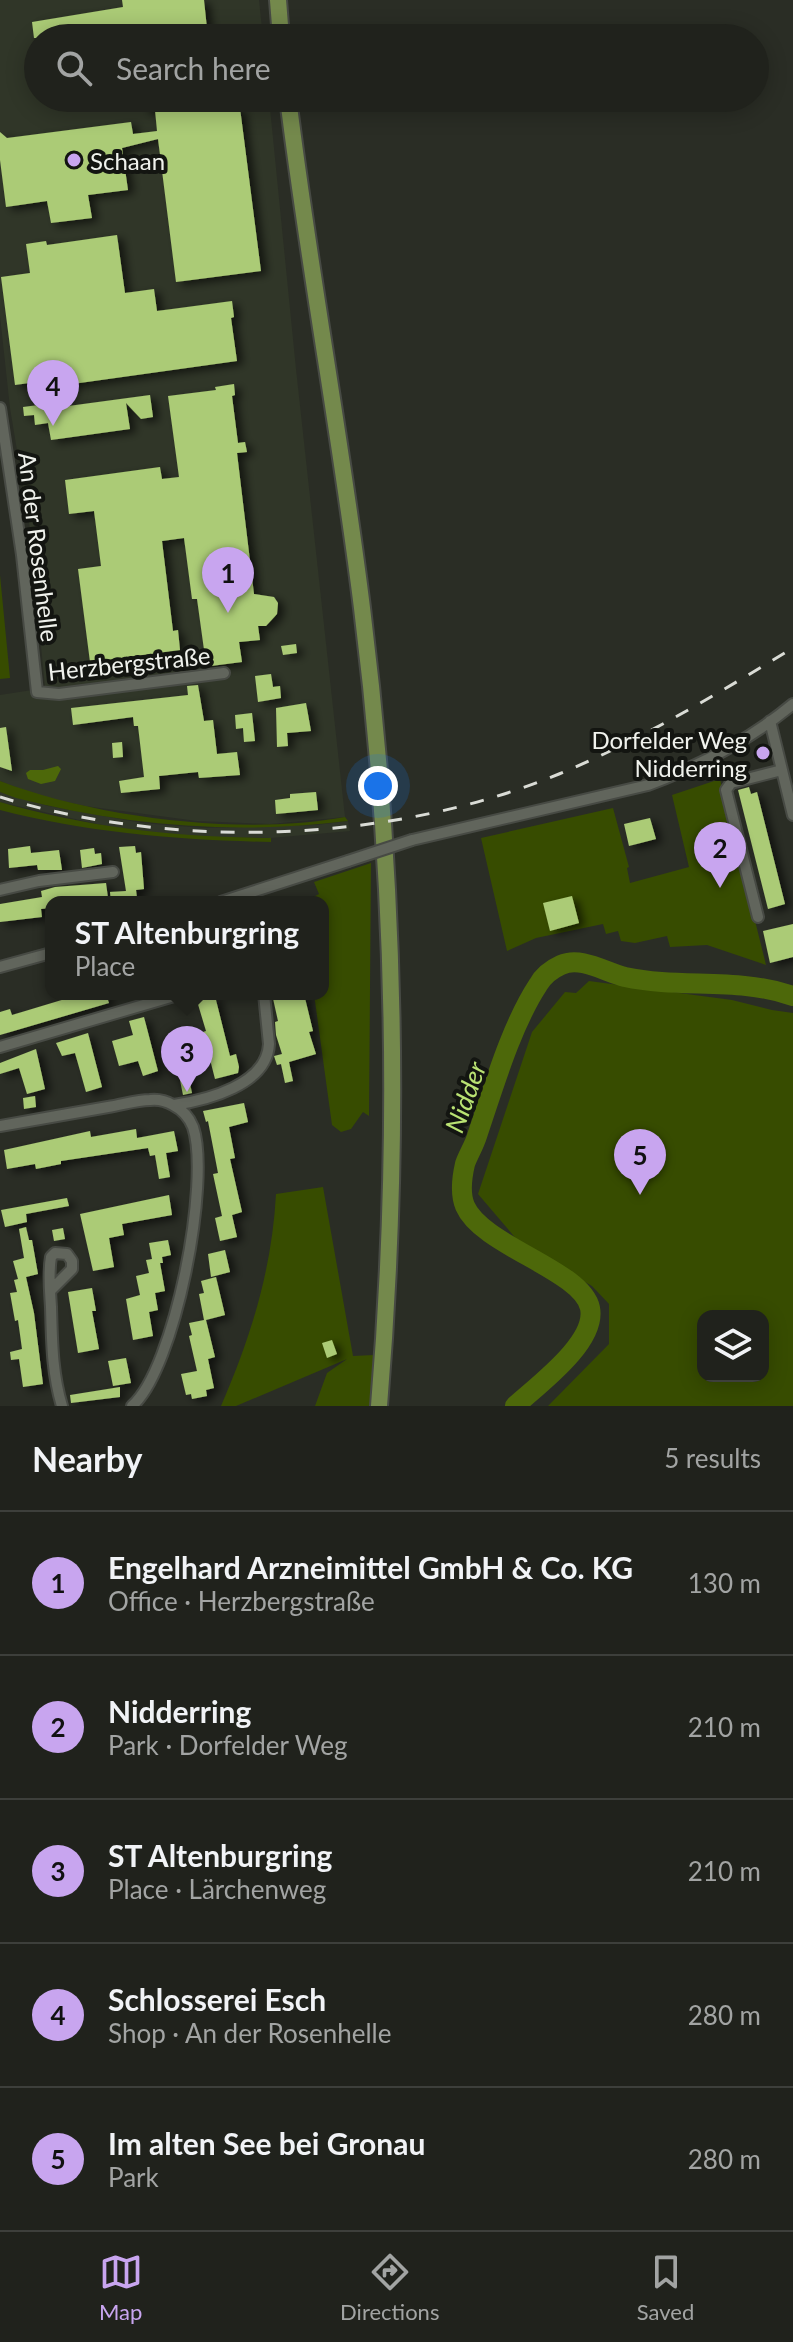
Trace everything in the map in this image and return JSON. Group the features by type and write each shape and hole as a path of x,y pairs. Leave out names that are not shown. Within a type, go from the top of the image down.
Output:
{"main road":[{"path":"278,0 280,24"},
{"path":"290,112 363,611 380,806 391,1095 389,1218 379,1406"}],"street":[{"name":"An der Rosenhelle","path":"0,408 22,555 37,692"},
{"name":"Herzbergstraße","path":"37,692 59,694 224,673"},
{"path":"240,896 412,840 648,785 714,755 793,704"},
{"path":"770,721 793,815"},
{"path":"782,770 793,788"},
{"path":"758,917 726,790 731,783 782,770"},
{"path":"0,890 39,881 113,872"},
{"path":"0,967 45,955"},
{"path":"0,1047 161,1000"},
{"path":"0,1126 149,1100 174,1105 218,1096 261,1067 268,1052 264,1000"},
{"path":"132,1406 145,1394 159,1365 178,1306 188,1257 196,1178 196,1141 188,1117 174,1105"},
{"path":"50,1291 54,1371 62,1406"}],"shaded area":[{"path":"0,0 259,0 262,24 24,24 24,112 270,112 345,817 270,824 197,821 85,806 38,796 0,781 0,695 45,688 30,529 10,408 0,316"},
{"path":"0,575 10,678 0,679"},
{"path":"58,766 61,769 55,781 41,784 28,779 26,773 30,770"},
{"path":"720,779 766,965 707,945 670,947 667,936 635,943 621,941 618,931 606,934 603,924 536,938 507,951 481,838 613,808 629,867 630,883 689,867 672,795"},
{"path":"0,781 80,805 170,820 261,825 345,817 348,821 223,827 140,821 16,798 0,792"},
{"path":"0,792 48,806 142,823 203,828 317,825 348,821 350,831 271,838 205,837 124,830 0,802"},
{"path":"0,802 101,825 202,836 271,838 271,842 101,830 0,810"},
{"path":"371,863 369,1116 363,1112 351,1129 341,1132 332,1125 315,1000 329,1000 329,896 315,896 319,894 314,882"},
{"path":"589,981 732,1000 793,1013 793,1406 548,1406 609,1344 609,1304 592,1286 524,1248 478,1194 532,1032 565,992 576,993"},
{"path":"323,1187 353,1356 374,1355 371,1406 315,1406 327,1373 347,1359 236,1406 221,1406 242,1354 265,1276 276,1194"}],"building":[{"path":"122,0 204,0 207,24 32,24 32,22 123,7"},
{"path":"155,112 241,112 261,271 176,282 158,139 122,148 128,190 88,195 92,218 51,223 47,201 6,207 0,132 7,138 131,122 133,134 157,131"},
{"path":"117,235 125,293 154,289 157,311 232,301 234,317 231,318 237,361 51,387 51,380 15,385 1,277 30,273 26,244 46,241 47,245"},
{"path":"234,384 235,395 232,396 238,443 245,442 247,452 237,453 254,594 274,597 278,603 277,614 266,626 258,626 260,640 239,642 242,662 203,667 202,657 205,657 197,599 192,599 184,538 162,541 173,631 178,630 180,650 90,662 78,569 101,566 94,511 69,514 65,480 160,467 162,479 179,477 168,396 216,390 215,387"},
{"path":"150,395 153,417 141,419 126,403 130,429 51,440 48,423 35,425 34,415 24,416 23,407 46,404 46,409"},
{"path":"296,644 297,653 283,655 281,646"},
{"path":"271,674 273,687 280,686 281,698 258,702 255,676"},
{"path":"198,685 204,721 213,720 217,754 237,752 240,775 199,778 198,772 159,776 160,789 121,793 119,781 144,777 138,726 134,726 133,717 73,725 71,708 188,695 187,686"},
{"path":"306,703 311,731 287,733 288,746 277,747 276,708"},
{"path":"252,713 255,741 244,742 243,728 236,729 235,715"},
{"path":"6,727 12,771 0,767 0,728"},
{"path":"122,742 123,757 113,758 112,743"},
{"path":"749,787 751,794 757,792 785,904 768,909 738,790"},
{"path":"316,792 318,810 276,814 275,800 290,798 290,794"},
{"path":"650,818 656,839 629,846 624,824"},
{"path":"30,846 31,853 59,850 62,870 38,870 37,865 9,868 8,849"},
{"path":"135,846 136,853 141,852 144,889 136,890 137,896 110,896 110,892 126,891 119,847"},
{"path":"94,848 95,854 101,853 102,864 82,868 80,850"},
{"path":"106,883 108,896 45,896 42,917 0,922 0,904 42,897 41,891"},
{"path":"572,896 579,923 550,931 543,903"},
{"path":"793,924 793,957 770,963 763,931"},
{"path":"62,1000 108,1000 109,1003 0,1035 0,1012 10,1009 12,1015"},
{"path":"216,1000 230,1056 236,1054 238,1073 215,1079 197,1001"},
{"path":"273,1000 305,1000 313,1031 309,1032 316,1054 289,1062 293,1081 285,1083 281,1064 277,1065 274,1056 282,1054 276,1035 275,1022 278,1021"},
{"path":"144,1017 158,1071 143,1076 138,1061 119,1066 112,1041 133,1035 129,1021"},
{"path":"88,1033 102,1087 86,1092 75,1053 62,1056 56,1043"},
{"path":"36,1049 45,1089 27,1094 19,1068 0,1074 0,1063"},
{"path":"188,1074 192,1093 183,1095 179,1075"},
{"path":"35,1096 36,1107 24,1109 23,1098"},
{"path":"244,1103 248,1122 229,1127 235,1158 230,1159 242,1212 232,1215 237,1237 220,1241 215,1218 222,1216 213,1174 218,1173 208,1121 203,1111"},
{"path":"136,1129 137,1138 174,1131 178,1151 166,1153 170,1177 159,1179 155,1155 150,1156 148,1148 61,1161 61,1164 36,1169 35,1164 7,1169 4,1150 90,1131 91,1137"},
{"path":"169,1195 172,1215 122,1224 124,1235 109,1238 114,1267 93,1271 80,1214"},
{"path":"67,1198 69,1206 26,1214 27,1222 5,1227 1,1210"},
{"path":"26,1227 29,1240 32,1240 38,1274 26,1277 43,1384 23,1387 19,1359 11,1360 10,1352 22,1349 10,1293 17,1292 14,1280 18,1279 13,1261 24,1258 19,1229"},
{"path":"63,1228 65,1239 54,1241 52,1230"},
{"path":"168,1240 171,1255 162,1257 163,1263 160,1263 165,1291 155,1293 158,1310 149,1312 153,1336 133,1340 126,1299 140,1295 136,1276 149,1273 146,1260 152,1259 149,1243"},
{"path":"225,1250 230,1272 211,1277 208,1254"},
{"path":"216,1277 225,1315 206,1320 215,1357 208,1359 214,1388 206,1390 207,1396 192,1399 191,1394 186,1395 181,1374 197,1371 189,1323 204,1320 199,1294 204,1293 201,1281"},
{"path":"92,1288 96,1311 92,1311 99,1349 78,1353 68,1292"},
{"path":"332,1340 337,1354 327,1358 322,1343"},
{"path":"126,1358 131,1383 113,1386 108,1361"},
{"path":"120,1387 120,1397 71,1403 70,1395"}],"waterway":[{"name":"Nidder","path":"515,1406 564,1362 584,1335 590,1321 590,1308 583,1294 491,1233 475,1220 462,1196 465,1164 496,1078 511,1038 540,982 558,967 577,962 625,977 752,987 793,996"}],"railway":[{"path":"0,797 67,814 137,826 209,831 281,832 354,826 425,815 494,797 589,761 678,716 793,648"}],"place":[{"name":"Schaan","path":"74,160"},
{"name":"Schlosserei Esch","path":"53,426"},
{"name":"Engelhard Arzneimittel GmbH & Co. KG","path":"228,613"},
{"name":"Dorfelder Weg Nidderring","path":"763,753"},
{"name":"Nidderring","path":"720,888"},
{"name":"ST Altenburgring","path":"187,1092"},
{"name":"Im alten See bei Gronau","path":"640,1195"}]}
